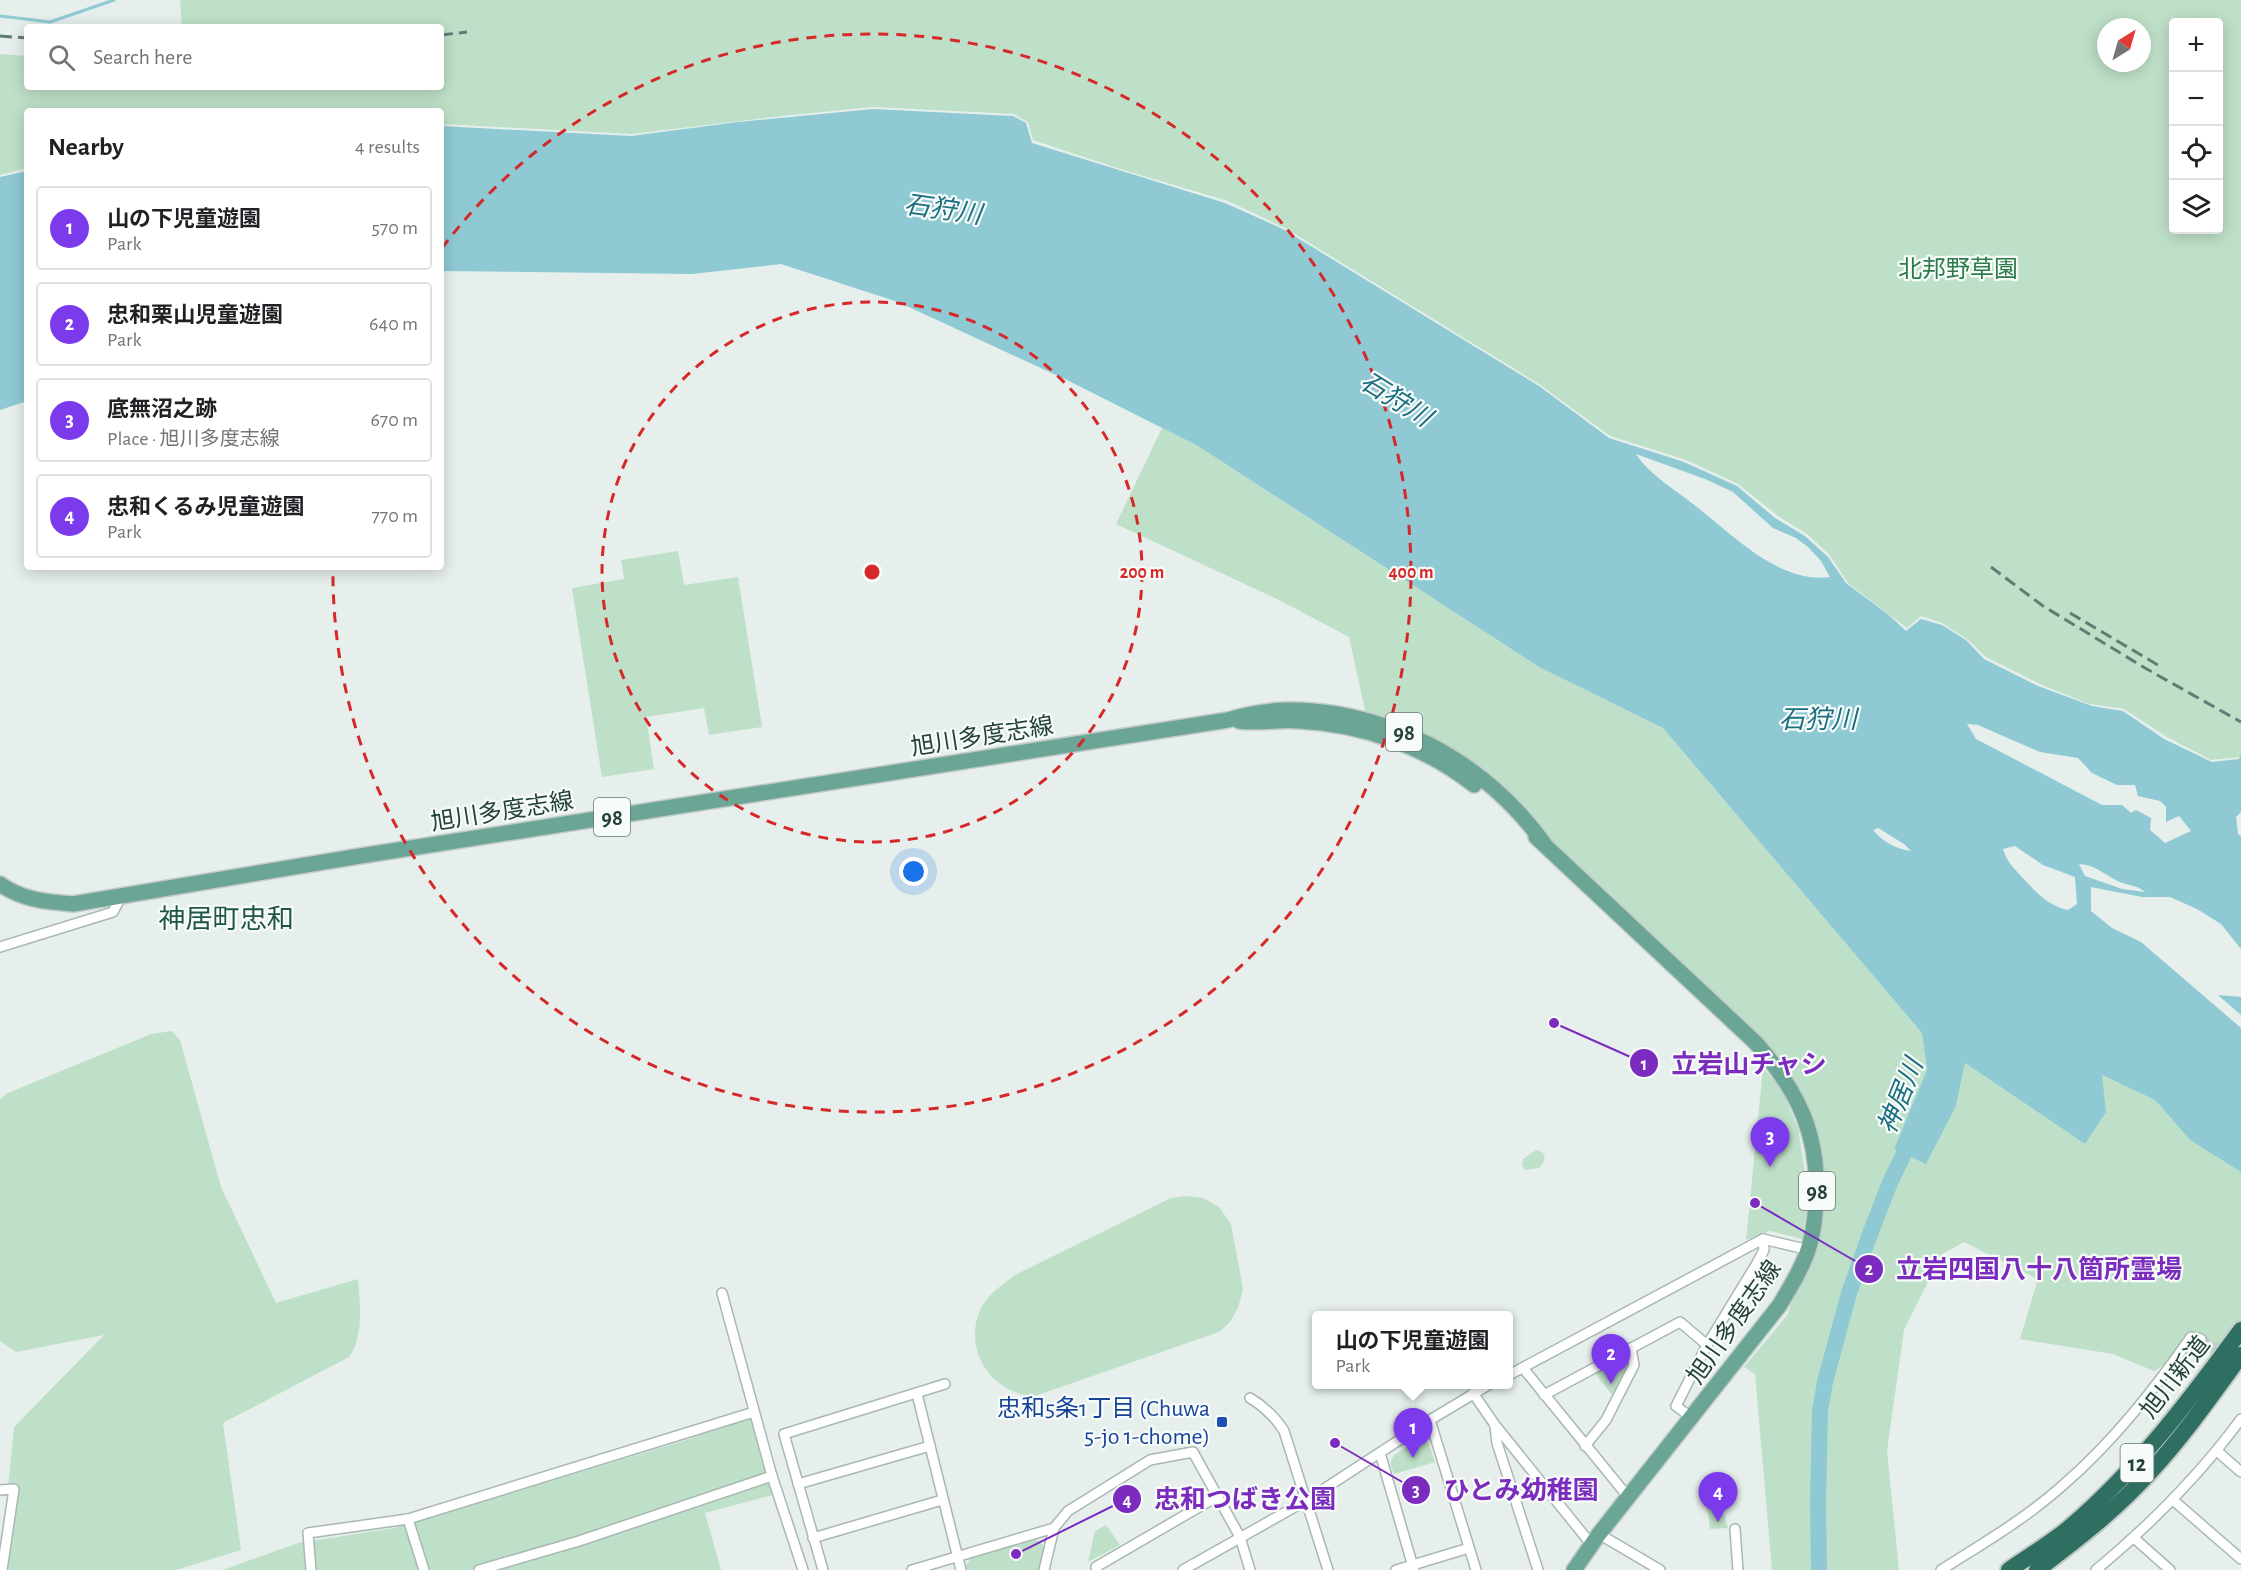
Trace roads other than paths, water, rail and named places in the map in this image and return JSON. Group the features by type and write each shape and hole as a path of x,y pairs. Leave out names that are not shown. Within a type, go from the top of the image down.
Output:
{"highway":[{"name":"旭川新道","path":"2009,1570 2068,1528 2138,1462 2185,1407 2240,1331"},
{"name":"旭川新道","path":"2037,1570 2117,1506 2151,1472 2184,1433 2241,1355"}],"main road":[{"name":"旭川多度志線","path":"0,884 17,894 37,901 73,904 360,856 1228,720 1250,713 1283,708 1306,709 1367,719 1407,733 1433,745 1463,764 1488,785 1525,820 1543,842 1756,1043 1777,1066 1795,1096 1815,1150 1818,1183 1816,1217 1809,1250 1797,1277 1779,1306 1595,1539 1574,1570"}],"street":[{"path":"0,947 113,912 121,897"},
{"path":"1692,1418 1676,1406 1707,1346 1764,1250 1763,1239"},
{"path":"1513,1373 1763,1239 1809,1250"},
{"path":"722,1293 772,1476 803,1570"},
{"path":"1544,1395 1680,1322 1707,1346"},
{"path":"1941,1570 2014,1524 2062,1486 2113,1436 2159,1382 2191,1337 2201,1339"},
{"path":"1585,1446 1606,1420 1634,1365 1631,1348"},
{"path":"1523,1368 1629,1498"},
{"path":"823,1570 784,1434 945,1384"},
{"path":"1183,1570 1307,1500 1481,1389"},
{"path":"1473,1393 1495,1425 1595,1539 1660,1570"},
{"path":"917,1394 961,1570"},
{"path":"1250,1398 1276,1418 1284,1431 1328,1570"},
{"path":"311,1570 308,1533 408,1519 754,1412"},
{"path":"2096,1570 2134,1538 2173,1500 2217,1451 2241,1419"},
{"path":"1430,1420 1476,1570"},
{"path":"1495,1425 1497,1443 1538,1570"},
{"path":"798,1484 930,1446"},
{"path":"2217,1451 2241,1472"},
{"path":"1044,1570 1054,1528 1068,1511 1150,1460 1193,1452 1240,1537 1250,1570"},
{"path":"1380,1453 1414,1568"},
{"path":"479,1570 579,1541 772,1476"},
{"path":"0,1490 14,1489 2,1570"},
{"path":"1098,1570 1096,1567 1218,1496"},
{"path":"813,1538 942,1500"},
{"path":"2173,1500 2241,1559"},
{"path":"408,1519 424,1570"},
{"path":"912,1570 1054,1528"},
{"path":"1736,1529 1738,1570"},
{"path":"2134,1538 2170,1570"},
{"path":"1396,1570 1414,1568 1469,1548"}],"water":[{"name":"石狩川","path":"873,109 1013,116 1026,123 1032,143 1225,203 1283,229 1539,386 1609,438 1684,462 1737,486 1775,518 1805,536 1828,557 1846,583 1889,615 1906,631 1921,619 1942,625 1966,640 1984,659 2038,686 2092,706 2123,711 2164,739 2212,762 2239,759 2241,754 2241,812 2236,817 2238,834 2241,836 2241,949 2221,924 2197,909 2170,897 2142,897 2091,887 2091,911 2112,928 2141,942 2241,1028 2241,1172 2190,1140 2155,1100 2102,1075 2106,1112 2085,1144 1965,1063 1956,1106 1926,1164 1894,1149 1927,1070 1922,1033 1663,728 1539,667 1198,446 1071,382 898,302 781,264 692,274 444,271 444,126 631,136 738,122","holes":["1636,454 1705,479 1733,492 1773,528 1796,538 1808,547 1821,561 1830,577 1811,577 1793,573 1759,556 1656,476","1967,724 1978,725 2040,752 2078,758 2092,773 2117,785 2135,785 2138,796 2160,801 2166,807 2166,822 2179,816 2191,831 2165,843 2150,830 2151,818 2136,810 2131,813 2122,805 2102,805 1976,739","1878,828 1904,844 1911,851 1900,849 1881,838 1873,830","2015,846 2043,865 2075,877 2077,904 2068,910 2037,893 2008,861 2003,849","2079,864 2091,866 2118,881 2138,887 2145,892 2122,889 2085,876"]},
{"path":"24,172 24,402 0,410 0,177"},
{"path":"2218,995 2241,997 2241,1015"}],"waterway":[{"path":"0,16 50,22 114,0"},
{"name":"神居川","path":"1819,1570 1820,1411 1825,1382 1849,1293 1889,1185 1913,1134"}],"tunnel":[{"path":"2201,1339 2227,1354"}],"railway":[{"path":"444,35 467,32"},
{"path":"0,36 24,38"},
{"path":"1991,567 2043,606 2145,668 2241,722"},
{"path":"2070,613 2163,668"}],"place":[{"name":"立岩山チャシ","path":"1554,1023"},
{"name":"底無沼之跡","path":"1770,1167"},
{"name":"立岩四国八十八箇所霊場","path":"1755,1203"},
{"name":"忠和栗山児童遊園","path":"1611,1384"},
{"name":"忠和5条1丁目 (Chuwa 5-jo 1-chome)","path":"1222,1422"},
{"name":"ひとみ幼稚園","path":"1335,1443"},
{"name":"山の下児童遊園","path":"1413,1458"},
{"name":"忠和くるみ児童遊園","path":"1718,1522"},
{"name":"忠和つばき公園","path":"1016,1554"}],"district":[{"name":"神居町忠和","path":"226,919"}],"park label":[{"name":"北邦野草園","path":"1958,269"}]}
